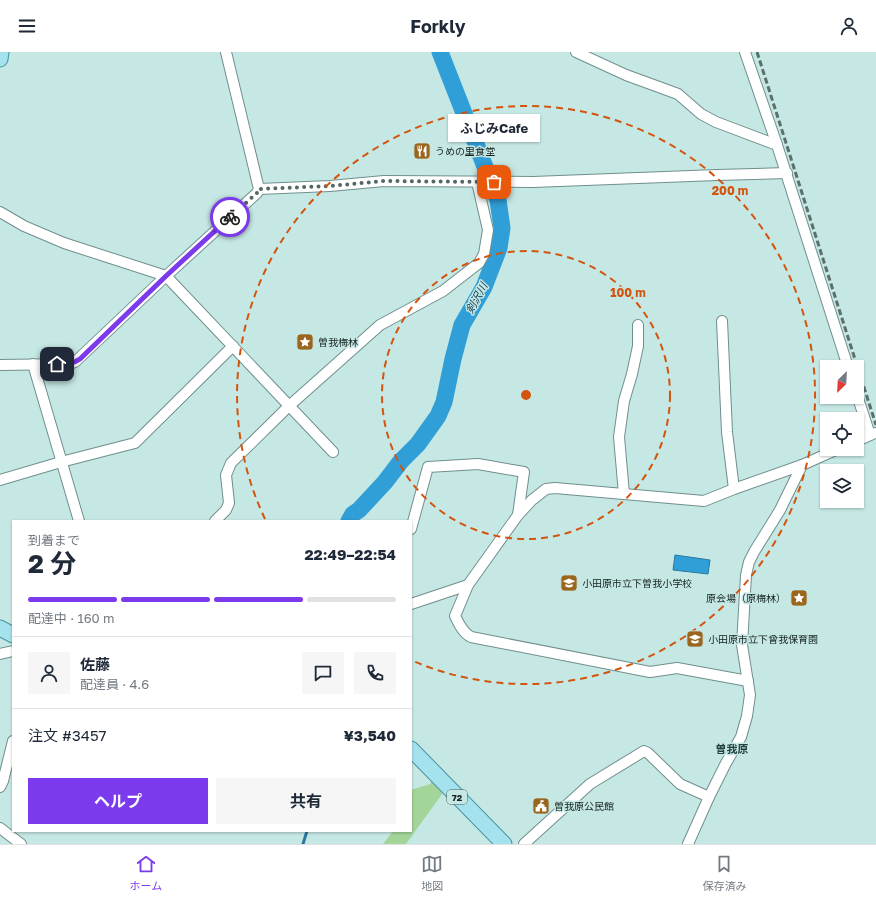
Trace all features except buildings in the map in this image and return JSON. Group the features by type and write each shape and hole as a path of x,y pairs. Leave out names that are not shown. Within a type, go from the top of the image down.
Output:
{"main road":[{"path":"0,59 1,52"},
{"path":"0,628 12,634"},
{"name":"72","path":"412,750 500,843"}],"street":[{"path":"0,366 69,364 75,362 257,193 258,189 226,52"},
{"path":"576,52 626,74 678,94 701,114 716,122 777,145"},
{"path":"745,52 787,174 846,360"},
{"path":"258,189 330,186 384,181 533,182 701,175 787,174"},
{"path":"216,520 228,507 229,503 226,475 231,463 289,406 380,325 443,291 479,263 484,254 488,230 479,182"},
{"path":"0,212 24,226 64,243 166,276 333,452"},
{"path":"722,321 727,432 734,489"},
{"path":"624,494 619,437 624,400 632,374 638,346 638,326"},
{"path":"0,480 61,462 135,443 233,346"},
{"path":"33,364 79,520"},
{"path":"861,404 873,434"},
{"path":"748,681 677,668 650,672 471,637 466,635 455,616 468,585 518,515 538,494 546,489 555,488 704,501 821,456"},
{"path":"412,525 428,467 478,464 524,472 518,515"},
{"path":"688,844 726,763 741,738 748,716 750,695 742,645 746,582 749,562 780,510 802,464"},
{"path":"412,604 468,585"},
{"path":"0,654 12,651"},
{"path":"0,787 3,782 12,745"},
{"path":"524,844 590,784 644,751 648,752 680,784 709,797"},
{"path":"0,828 21,844"}],"green space":[{"path":"434,778 445,790 406,844 383,844 392,832 412,832 412,790 430,784"}],"water":[{"path":"675,555 710,560 708,574 673,570"}],"waterway":[{"name":"剣沢川","path":"350,520 353,514 359,510 385,482 401,461 418,444 438,416 444,402 462,325 484,287 499,248 502,228 498,200 440,52"},
{"name":"剣沢川","path":"303,844 307,832"}],"railway":[{"path":"757,52 876,425"}],"way so far":[{"path":"230,217 257,193 258,189 330,186 384,181 494,182"}],"place":[{"name":"うめの里食堂","path":"422,151"},
{"name":"ふじみCafe","path":"494,182"},
{"name":"曽我梅林","path":"305,342"},
{"name":"小田原市立下曽我小学校","path":"569,583"},
{"name":"原会場（原梅林）","path":"799,598"},
{"name":"小田原市立下曾我保育園","path":"695,639"},
{"name":"曽我原公民館","path":"541,806"}],"district":[{"name":"曽我原","path":"732,748"}],"route":[{"path":"57,364 69,364 80,359 230,217"}]}
